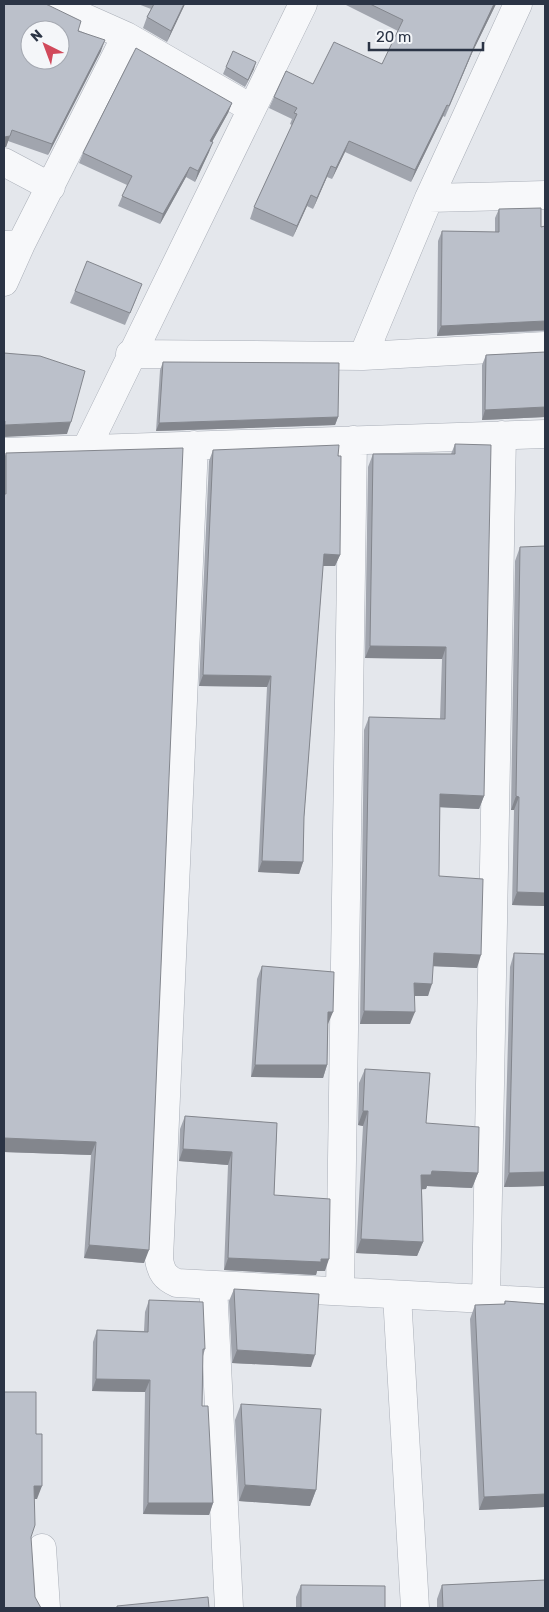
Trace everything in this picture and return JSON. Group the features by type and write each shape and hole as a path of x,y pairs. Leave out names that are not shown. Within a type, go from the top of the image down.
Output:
{"street":[{"path":"54,4 126,36 252,108"},
{"path":"87,447 130,354 302,4"},
{"path":"363,356 429,198 518,4"},
{"path":"4,282 13,244 51,187 126,36"},
{"path":"4,162 51,187"},
{"path":"429,198 545,195"},
{"path":"130,354 363,356 545,346"},
{"path":"4,452 87,447 545,434"},
{"path":"486,1301 502,435"},
{"path":"340,1291 353,440"},
{"path":"194,444 159,1259 161,1270 167,1279 177,1283 486,1301 545,1302"},
{"path":"213,1285 229,1608"},
{"path":"397,1295 415,1608"},
{"path":"42,1548 46,1608"}],"building":[{"path":"4,4 45,4 81,21 78,31 105,40 52,144 12,130 10,136 4,137"},
{"path":"154,4 184,4 171,31 147,17"},
{"path":"370,4 494,4 449,106 447,105 415,170 349,141 336,168 331,166 317,198 311,195 297,226 254,207 297,114 294,113 297,108 274,97 286,71 313,84 334,42 382,64 403,20"},
{"path":"136,48 232,103 210,141 213,142 198,171 190,167 163,214 122,196 132,176 83,153"},
{"path":"233,51 256,62 248,80 226,67"},
{"path":"541,208 541,227 545,226 545,321 441,326 442,231 499,232 499,209"},
{"path":"87,261 142,284 130,313 75,291"},
{"path":"545,352 545,407 485,410 486,355"},
{"path":"4,353 40,356 85,371 71,422 5,425"},
{"path":"163,362 339,363 338,417 159,423"},
{"path":"455,444 491,445 484,796 440,794 439,876 483,879 481,955 434,953 432,984 414,983 415,1012 364,1011 369,717 445,719 446,647 370,646 373,454 455,454"},
{"path":"339,445 338,456 341,456 340,555 324,554 304,817 303,862 262,861 271,676 203,675 213,450"},
{"path":"183,448 149,1250 89,1245 96,1142 4,1138 4,494 6,494 6,453"},
{"path":"545,546 545,893 517,892 519,797 516,796 520,547"},
{"path":"514,953 545,954 545,1172 509,1173"},
{"path":"262,966 334,972 333,1012 328,1012 327,1065 255,1065"},
{"path":"365,1069 430,1073 426,1123 479,1127 478,1173 432,1171 431,1175 421,1175 423,1242 361,1239 368,1111 363,1111"},
{"path":"185,1116 277,1123 274,1195 330,1199 329,1259 321,1259 321,1262 228,1258 232,1152 183,1149"},
{"path":"234,1289 319,1294 315,1355 237,1350"},
{"path":"149,1300 203,1302 205,1349 203,1349 202,1406 208,1406 213,1503 148,1503 150,1380 96,1379 97,1330 148,1332"},
{"path":"505,1301 545,1304 545,1494 484,1497 475,1305 505,1304"},
{"path":"4,1392 36,1392 36,1434 42,1434 42,1486 34,1486 35,1525 31,1537 35,1597 41,1608 4,1608"},
{"path":"241,1404 321,1409 316,1490 245,1485"},
{"path":"545,1580 545,1608 443,1608 442,1585"},
{"path":"301,1585 385,1586 385,1608 301,1608"},
{"path":"208,1597 209,1608 117,1608 117,1606"}]}
